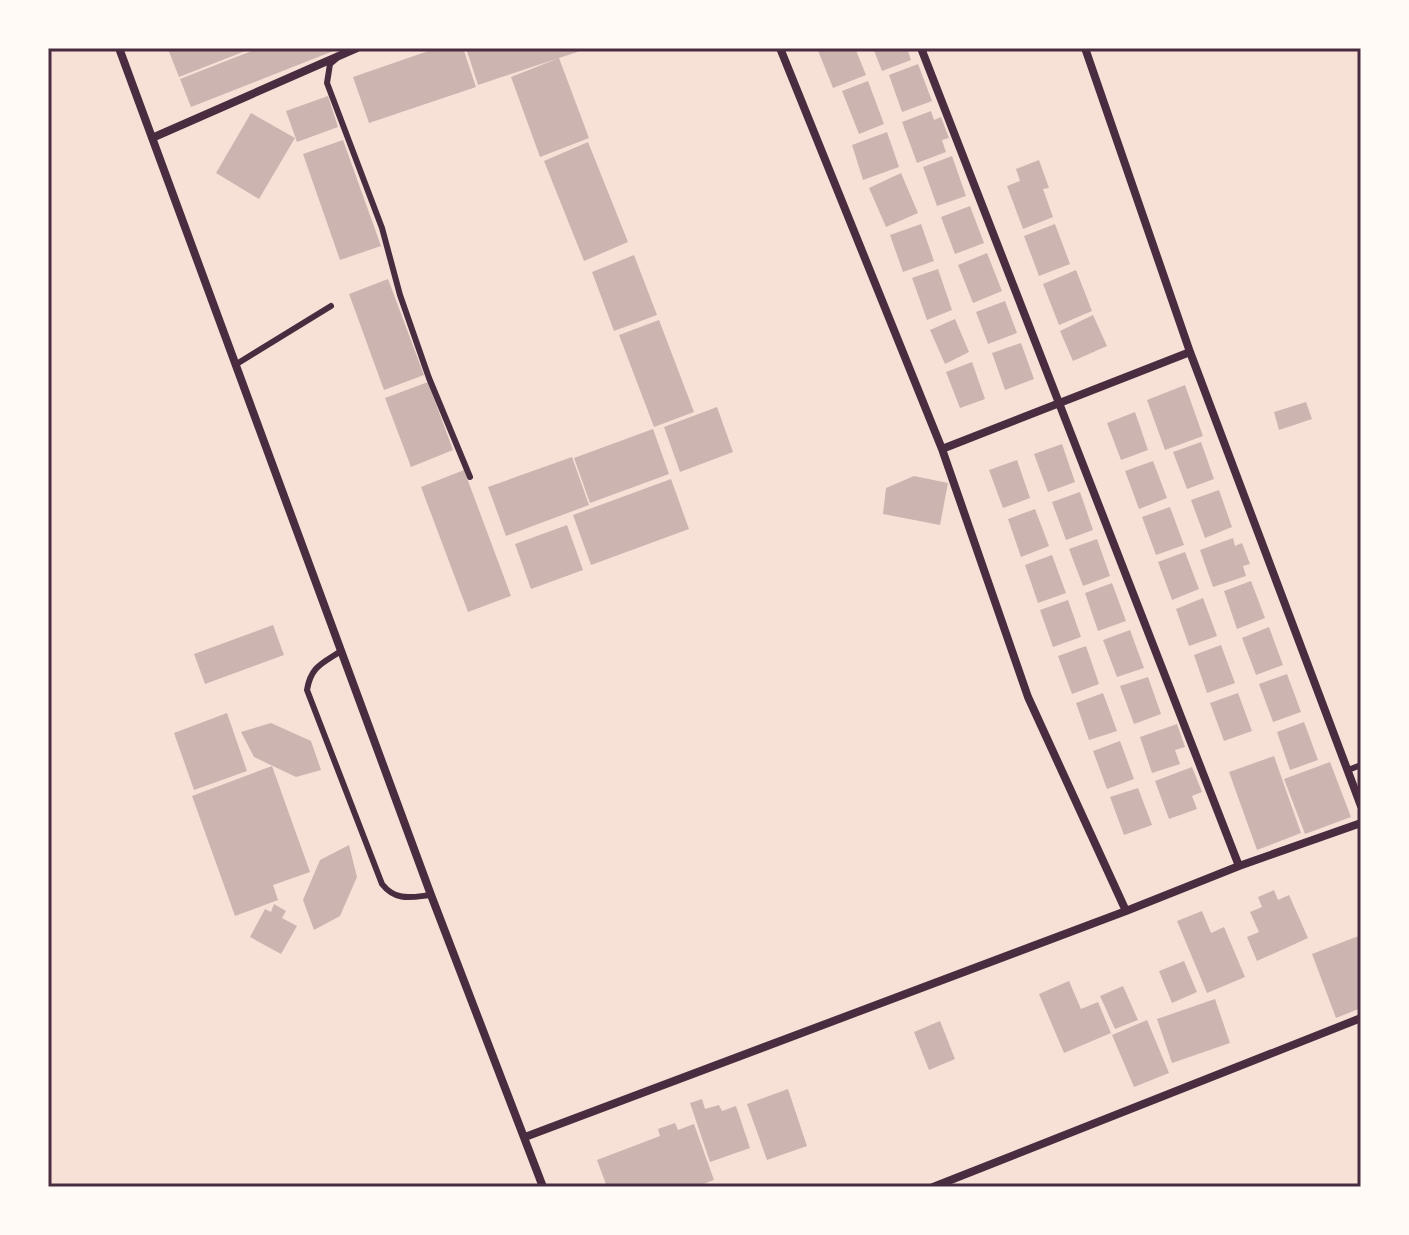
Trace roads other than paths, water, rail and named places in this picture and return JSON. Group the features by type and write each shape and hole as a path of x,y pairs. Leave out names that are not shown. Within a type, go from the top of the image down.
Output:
{"street":[{"path":"119,48 431,895 543,1187"},
{"path":"152,138 357,48"},
{"path":"780,48 942,449 1028,697 1126,911"},
{"path":"921,48 1239,866"},
{"path":"1085,48 1190,352 1361,806"},
{"path":"942,449 1190,352"},
{"path":"525,1137 1239,866 1361,823"},
{"path":"933,1187 1361,1018"}],"lane":[{"path":"345,52 330,64 327,83 382,228 429,378 470,477"},
{"path":"235,365 331,306"},
{"path":"341,651 318,666 310,676 307,690 382,884 389,893 405,898 431,895"},
{"path":"1348,770 1361,765"}]}
